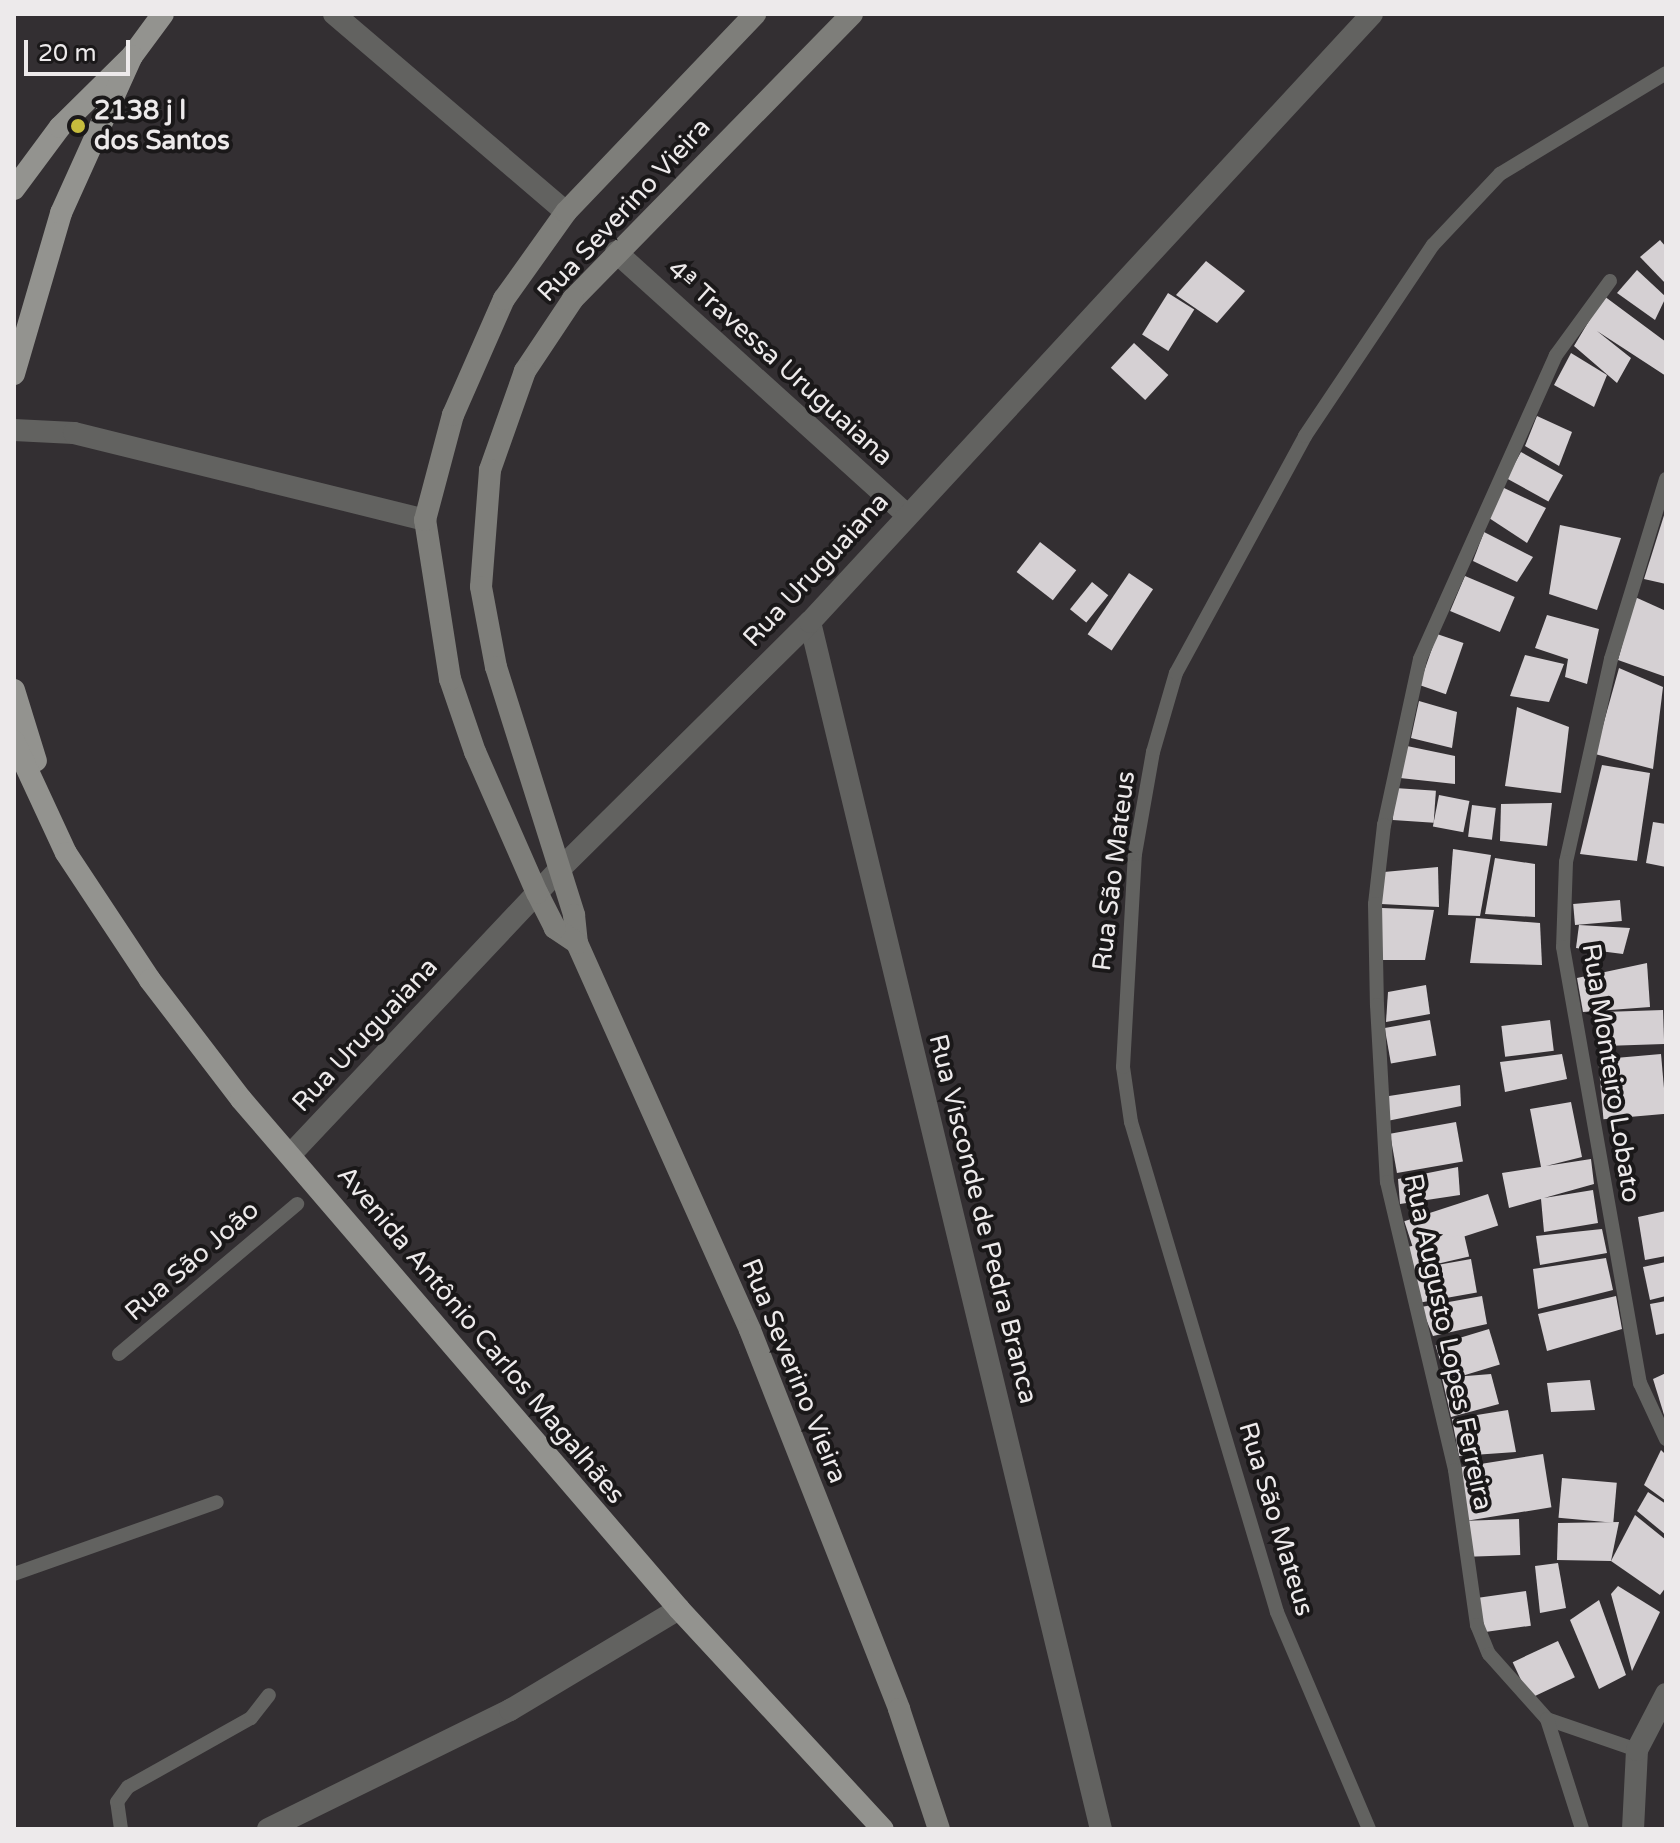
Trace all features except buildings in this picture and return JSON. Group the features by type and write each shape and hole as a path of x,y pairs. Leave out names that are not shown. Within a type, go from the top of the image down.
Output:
{"main road":[{"path":"14,374 21,306 132,56 163,14"},
{"name":"Rua Severino Vieira","path":"577,943 555,928 505,831 450,679 425,520 436,464 474,357 504,299 566,212 755,14"},
{"name":"Rua Severino Vieira","path":"839,18 573,299 525,371 490,470 482,525 486,614 523,767 560,869 577,943 750,1330 899,1709 939,1829"},
{"path":"14,189 89,93 132,56"},
{"name":"Avenida Antônio Carlos Magalhães","path":"14,690 66,853"},
{"name":"Avenida Antônio Carlos Magalhães","path":"14,741 66,853 150,980 291,1154 679,1609 883,1829"}],"street":[{"path":"334,14 566,212"},
{"name":"Rua Uruguaiana","path":"291,1154 560,869 810,622 1372,14"},
{"name":"4ª Travessa Uruguaiana","path":"616,252 907,515"},
{"path":"14,430 74,433 425,520"},
{"name":"Rua Visconde de Pedra Branca","path":"810,622 1101,1829"},
{"path":"268,1829 510,1710 679,1609"},
{"path":"1633,1829 1637,1750 1666,1694"}],"lane":[{"name":"Rua São Mateus","path":"1369,1829 1277,1612 1131,1122 1123,1067 1138,840 1153,752 1176,673 1305,436 1433,245 1500,174 1666,73"},
{"name":"Rua Augusto Lopes Ferreira","path":"1610,281 1556,355 1420,659 1395,755 1375,904 1387,1182 1455,1470 1477,1625 1489,1654 1547,1719 1637,1750"},
{"name":"Rua Monteiro Lobato","path":"1666,479 1611,659 1569,847 1563,947 1640,1383 1666,1439"},
{"name":"Rua São João","path":"119,1354 297,1204"},
{"path":"14,1574 217,1502"},
{"path":"121,1829 117,1802 128,1787 251,1718 269,1695"},
{"path":"1547,1719 1582,1829"}],"place":[{"name":"2138 j l dos Santos","path":"78,126"}]}
